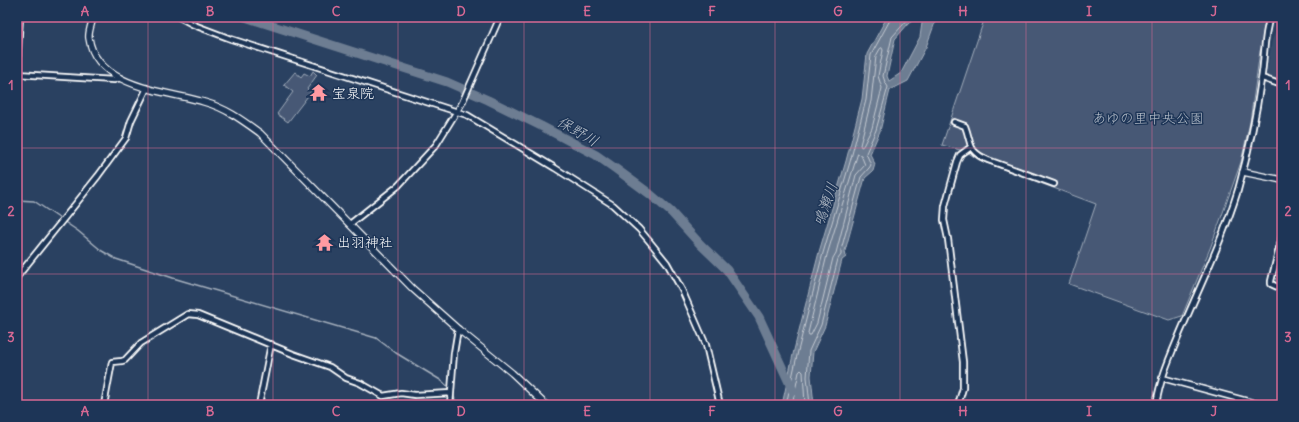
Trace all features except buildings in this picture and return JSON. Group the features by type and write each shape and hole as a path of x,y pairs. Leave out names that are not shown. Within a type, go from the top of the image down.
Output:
{"street":[{"path":"17,66 20,17"},
{"path":"93,17 89,37 96,58 111,73 131,84 206,102 234,114 260,133 413,289 458,329 512,372 546,405"},
{"path":"179,17 194,25 231,39 467,115 613,205 639,229 667,263 682,290 706,345 720,405"},
{"path":"350,224 398,186 436,145 462,104 500,17"},
{"path":"1156,405 1162,378 1172,349 1222,234 1243,172 1262,78 1266,26 1270,17"},
{"path":"17,74 114,80 120,78"},
{"path":"1262,78 1282,85"},
{"path":"17,277 126,138 131,121 147,88"},
{"path":"954,122 965,126 971,147 975,153 984,159 1054,184"},
{"path":"958,405 964,388 963,362 944,213 957,162 960,155 971,147"},
{"path":"1243,172 1282,180"},
{"path":"1282,236 1271,284 1282,289"},
{"path":"104,405 112,362 125,360 141,344 188,314 198,315 293,354 330,367 349,379 360,383 383,396 401,393 415,395 451,393"},
{"path":"450,405 454,353 458,329"},
{"path":"259,405 270,344"},
{"path":"1162,378 1262,405"}],"shaded area":[{"path":"1282,17 1282,83 1266,77 1272,41"}],"green space":[{"name":"あゆの里中央公園","path":"985,17 1274,17 1260,51 1250,122 1241,162 1211,246 1182,316 1169,320 1069,284 1096,204 979,160 967,152 942,145"},
{"path":"313,71 317,75 307,89 311,92 288,122 277,114 293,92 284,85 295,72 301,77 304,73 310,76"}],"water":[{"path":"887,17 916,17 895,39 887,76 889,81 901,73 920,37 922,23 926,17 937,17 926,47 908,81 890,90 880,131 870,154 875,164 873,171 865,178 845,251 846,257 842,260 825,326 813,352 811,376 814,405 782,405 794,350 819,252 846,161 862,99 867,54"}],"waterway":[{"name":"保野川","path":"245,17 447,82 488,100 596,155 650,194 671,212 700,244 727,270 759,317 793,391"},
{"path":"17,200 34,201 78,231 102,251 116,259 173,278 376,338 396,353 442,381 450,389"},
{"path":"453,392 456,405"}],"place":[{"name":"宝泉院","path":"319,93"},
{"name":"出羽神社","path":"324,242"}],"water label":[{"name":"鳴瀬川","path":"825,204"}]}
